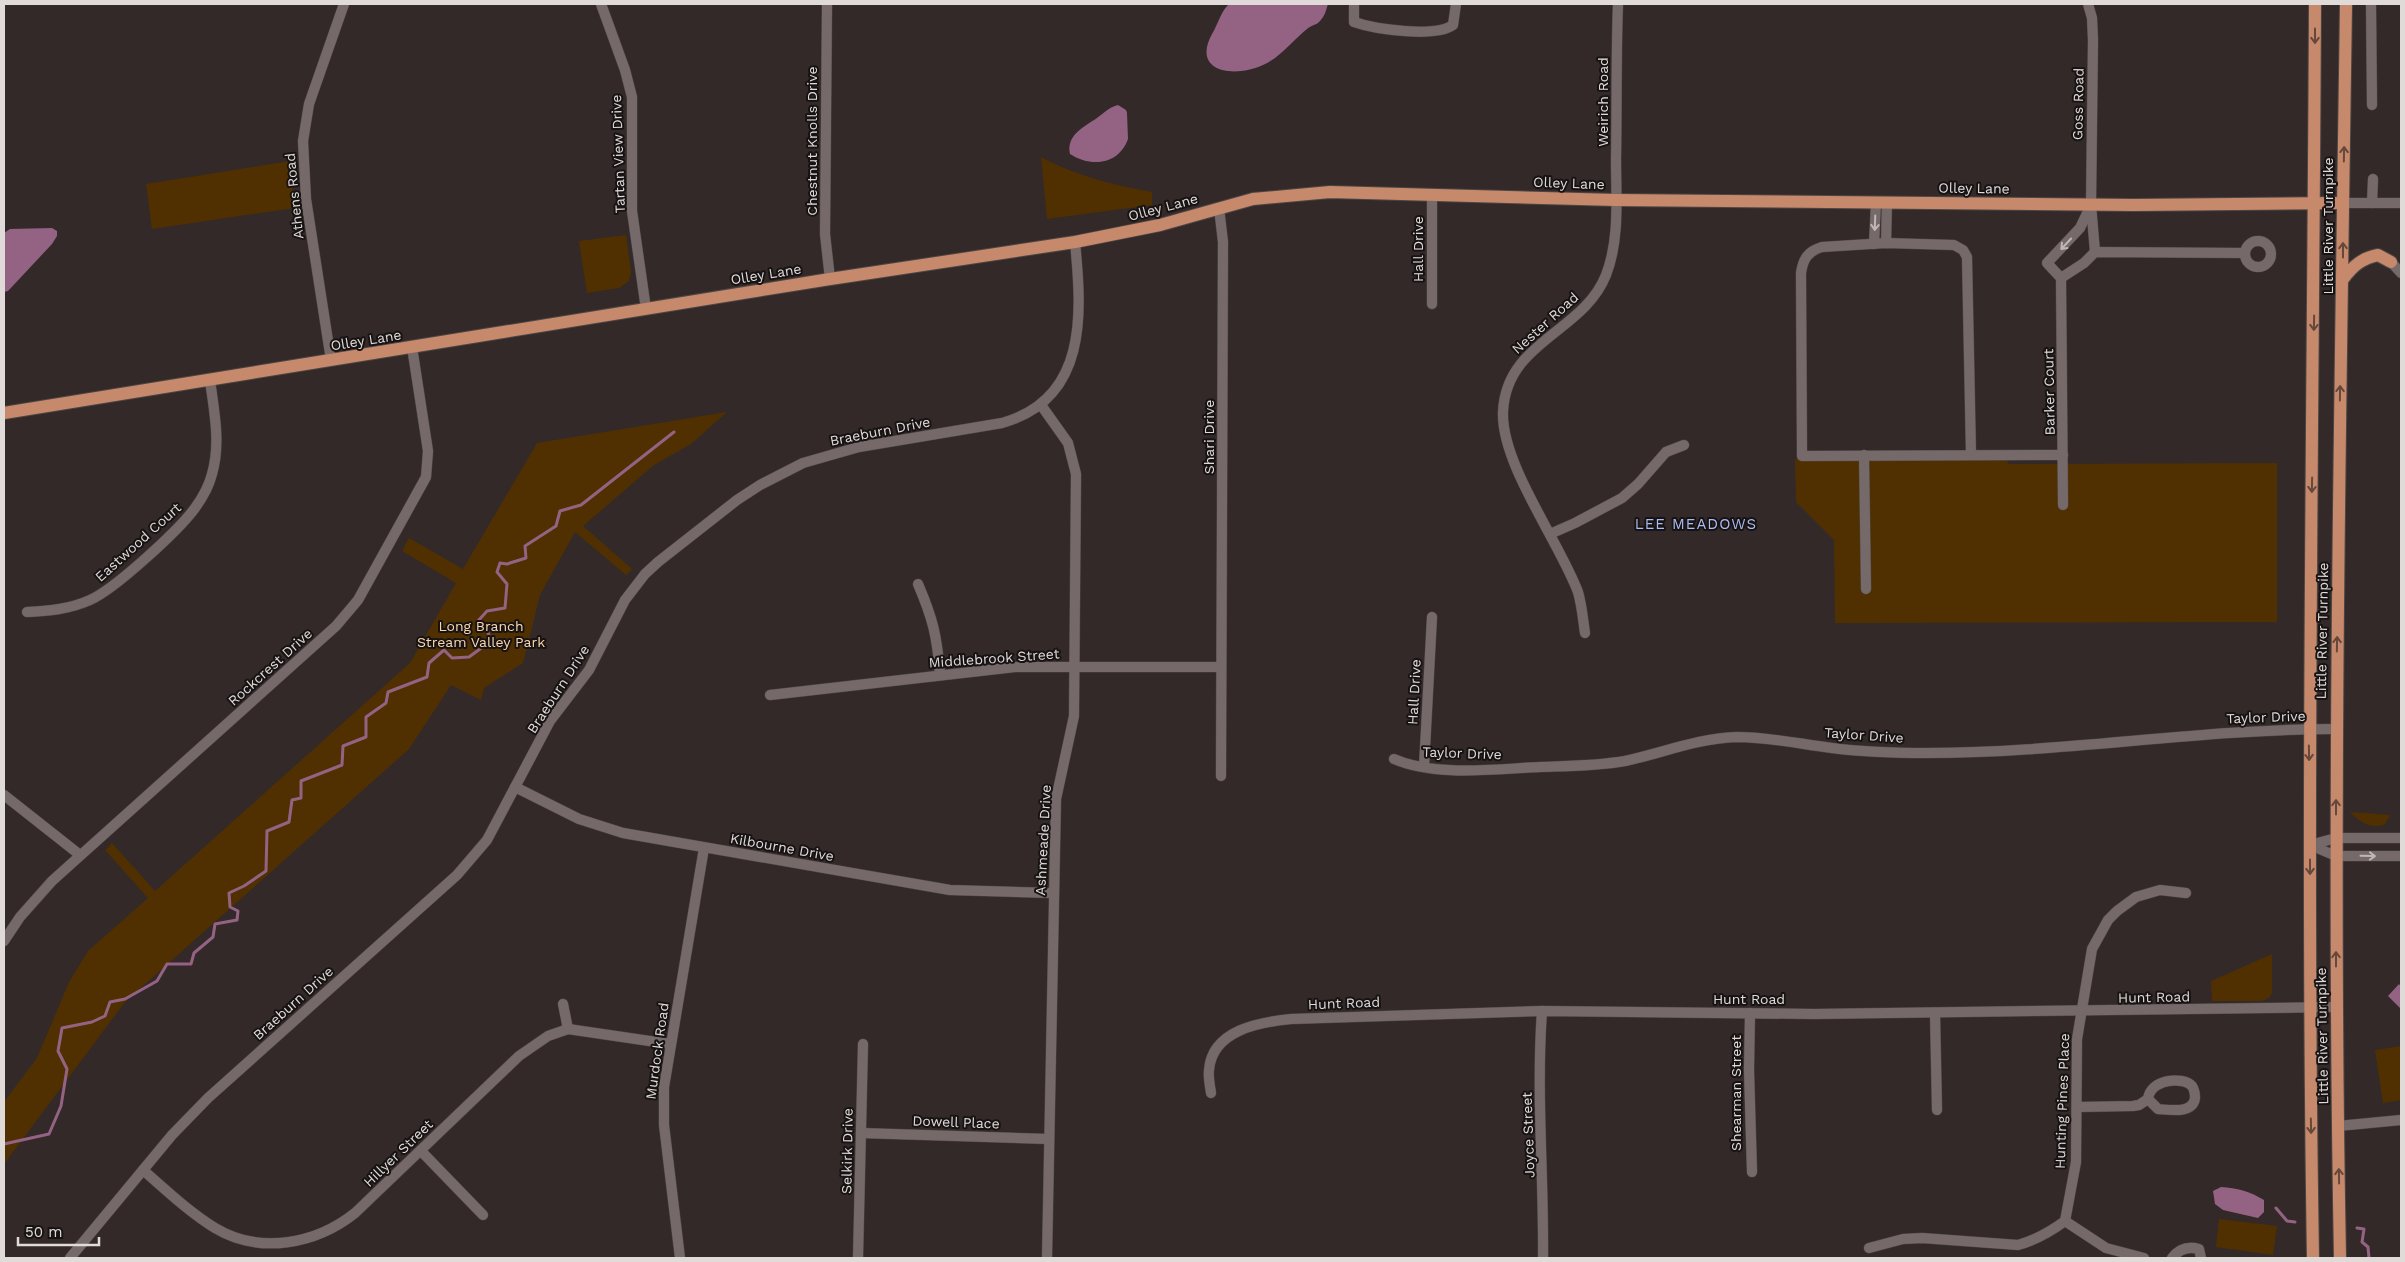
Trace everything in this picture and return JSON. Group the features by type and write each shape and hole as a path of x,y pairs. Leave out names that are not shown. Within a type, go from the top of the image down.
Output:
{"main road":[{"name":"Little River Turnpike","path":"2313,1258 2309,1008 2309,729 2315,4"},
{"name":"Little River Turnpike","path":"2340,1258 2336,1007 2336,729 2346,4"},
{"name":"Olley Lane","path":"4,413 830,279 1075,242 1160,225 1253,199 1290,194 1330,192 1616,200 2091,205 2343,203"},
{"path":"2343,279 2353,267 2365,258 2378,255 2391,262"}],"street":[{"name":"Athens Road","path":"331,360 306,199 303,141 309,104 344,4"},
{"name":"Tartan View Drive","path":"601,4 626,70 632,97 632,211 646,309"},
{"name":"Chestnut Knolls Drive","path":"827,4 826,234 830,279"},
{"path":"1354,4 1354,22 1372,28 1434,31 1445,30 1453,25 1456,4"},
{"name":"Weirich Road","path":"1616,200 1618,4"},
{"name":"Goss Road","path":"2088,4 2092,18 2093,40 2091,205"},
{"path":"2371,4 2372,105"},
{"path":"2372,179 2372,203"},
{"name":"Hall Drive","path":"1432,194 1432,304"},
{"name":"Nester Road","path":"1585,633 1578,592 1508,448 1503,423 1504,400 1512,376 1525,357 1577,315 1600,286 1612,255 1616,200"},
{"path":"1882,202 1886,243"},
{"path":"1874,244 1882,202"},
{"path":"2343,203 2401,203"},
{"path":"2091,205 2095,252"},
{"path":"2091,205 2080,228 2047,263 2061,278 2084,263 2095,252 2245,254"},
{"name":"Shari Drive","path":"1219,208 1223,242 1221,776"},
{"name":"Braeburn Drive","path":"70,1258 143,1170 208,1098 457,875 487,840 550,721 589,670 616,614 632,589 658,562 738,500 782,473 825,455 859,447 1002,423 1022,416 1041,405 1066,374 1076,346 1078,295 1075,242"},
{"path":"1971,455 1966,257 1962,250 1954,245 1886,243 1814,249 1803,261 1801,272 1802,456 2063,455"},
{"path":"2391,262 2401,273"},
{"name":"Barker Court","path":"2061,278 2064,505"},
{"name":"Rockcrest Drive","path":"4,941 36,898 80,855 336,626 358,600 426,477 428,451 412,347"},
{"name":"Eastwood Court","path":"27,612 55,610 78,605 99,595 129,572 194,510 209,485 216,458 216,427 210,380"},
{"name":"Ashmeade Drive","path":"1041,405 1068,443 1076,466 1074,716 1056,799 1047,1258"},
{"path":"1550,534 1622,498 1638,484 1666,452 1684,445"},
{"path":"1864,455 1866,589"},
{"path":"918,584 932,616 936,634 940,674"},
{"name":"Hall Drive","path":"1424,767 1432,617"},
{"name":"Middlebrook Street","path":"770,695 1014,667 1221,667"},
{"name":"Taylor Drive","path":"1394,759 1406,764 1444,769 1498,769 1624,761 1707,740 1738,737 1771,738 1834,748 1927,753 2000,750 2207,733 2336,729"},
{"name":"Kilbourne Drive","path":"515,787 579,819 599,827 623,833 950,890 1053,893"},
{"path":"4,795 80,855"},
{"path":"2310,845 2336,838 2401,838"},
{"path":"2310,845 2336,856 2401,856"},
{"name":"Murdock Road","path":"680,1258 664,1126 664,1087 704,848"},
{"name":"Hunting Pines Place","path":"2065,1221 2076,1162 2077,1039 2092,949 2108,920 2124,905 2145,894 2160,890 2186,893"},
{"path":"562,1004 568,1029"},
{"name":"Hunt Road","path":"1212,1093 1208,1071 1216,1051 1236,1032 1253,1024 1291,1018 1542,1012 1935,1013 2336,1007"},
{"name":"Joyce Street","path":"1542,1012 1539,1050 1544,1211 1543,1258"},
{"name":"Shearman Street","path":"1750,1013 1749,1089 1752,1172"},
{"path":"1935,1013 1937,1110"},
{"name":"Hillyer Street","path":"143,1170 201,1219 217,1229 247,1240 281,1243 313,1237 343,1223 531,1046 548,1036 568,1029 670,1044"},
{"name":"Selkirk Drive","path":"858,1258 863,1044"},
{"path":"2077,1107 2133,1106 2139,1105 2148,1099"},
{"path":"2338,1126 2401,1120"},
{"name":"Dowell Place","path":"861,1133 1049,1139"},
{"path":"421,1151 483,1216"},
{"path":"1869,1248 1903,1239 1922,1238 2018,1245 2051,1232 2065,1221 2106,1248 2144,1258"},
{"path":"2172,1258 2180,1250 2194,1247 2199,1249 2201,1258"}],"green space":[{"path":"1041,157 1068,170 1095,179 1152,192 1152,205 1047,219"},
{"path":"290,161 294,208 152,229 146,184"},
{"path":"626,235 631,272 629,281 619,288 587,293 579,241"},
{"name":"Long Branch Stream Valley Park","path":"727,412 691,444 654,465 583,526 632,569 626,575 575,532 540,595 523,663 484,688 481,700 451,685 409,749 125,1002 4,1164 4,1102 37,1058 69,982 88,951 148,898 105,850 112,843 155,891 410,663 456,583 402,551 409,538 463,569 537,443"},
{"path":"2006,456 2008,464 2277,463 2277,622 1835,623 1834,540 1796,502 1795,459"},
{"path":"2351,813 2390,815 2385,824 2370,826"},
{"path":"2272,954 2272,993 2269,998 2262,1001 2212,1001 2211,981"},
{"path":"2401,1046 2401,1100 2383,1103 2375,1050"},
{"path":"2219,1219 2277,1226 2273,1255 2216,1247"}],"shaded area":[{"path":"1229,4 1328,4 1322,19 1275,58 1252,69 1229,71 1219,69 1212,64 1207,57 1207,47 1222,14"},
{"path":"1118,105 1126,110 1127,113 1128,139 1118,155 1103,162 1095,162 1086,161 1070,154 1069,147 1077,132 1109,109"},
{"path":"52,228 57,231 57,236 52,244 8,291 4,292 4,233 10,229"},
{"path":"2399,984 2401,987 2401,1009 2388,996"},
{"path":"2221,1187 2243,1190 2264,1200 2264,1212 2258,1218 2223,1210 2215,1204 2213,1191"}],"waterway":[{"path":"4,1144 49,1134 61,1106 67,1069 58,1051 62,1028 92,1022 105,1016 110,1002 125,999 157,981 167,964 191,964 194,953 213,937 215,924 237,920 238,911 230,907 229,893 244,886 266,871 267,831 289,822 292,800 301,798 301,781 342,765 343,746 366,737 366,717 386,703 388,692 427,677 429,663 444,650 452,658 469,657 491,641 487,630 478,621 487,611 505,608 507,584 497,572 500,563 507,564 526,558 525,546 556,526 560,511 581,505 674,432"},
{"path":"2276,1208 2287,1221 2295,1222"},
{"path":"2357,1228 2364,1229 2362,1242 2368,1247 2369,1258"}],"district":[{"name":"LEE MEADOWS","path":"1696,524"}]}
